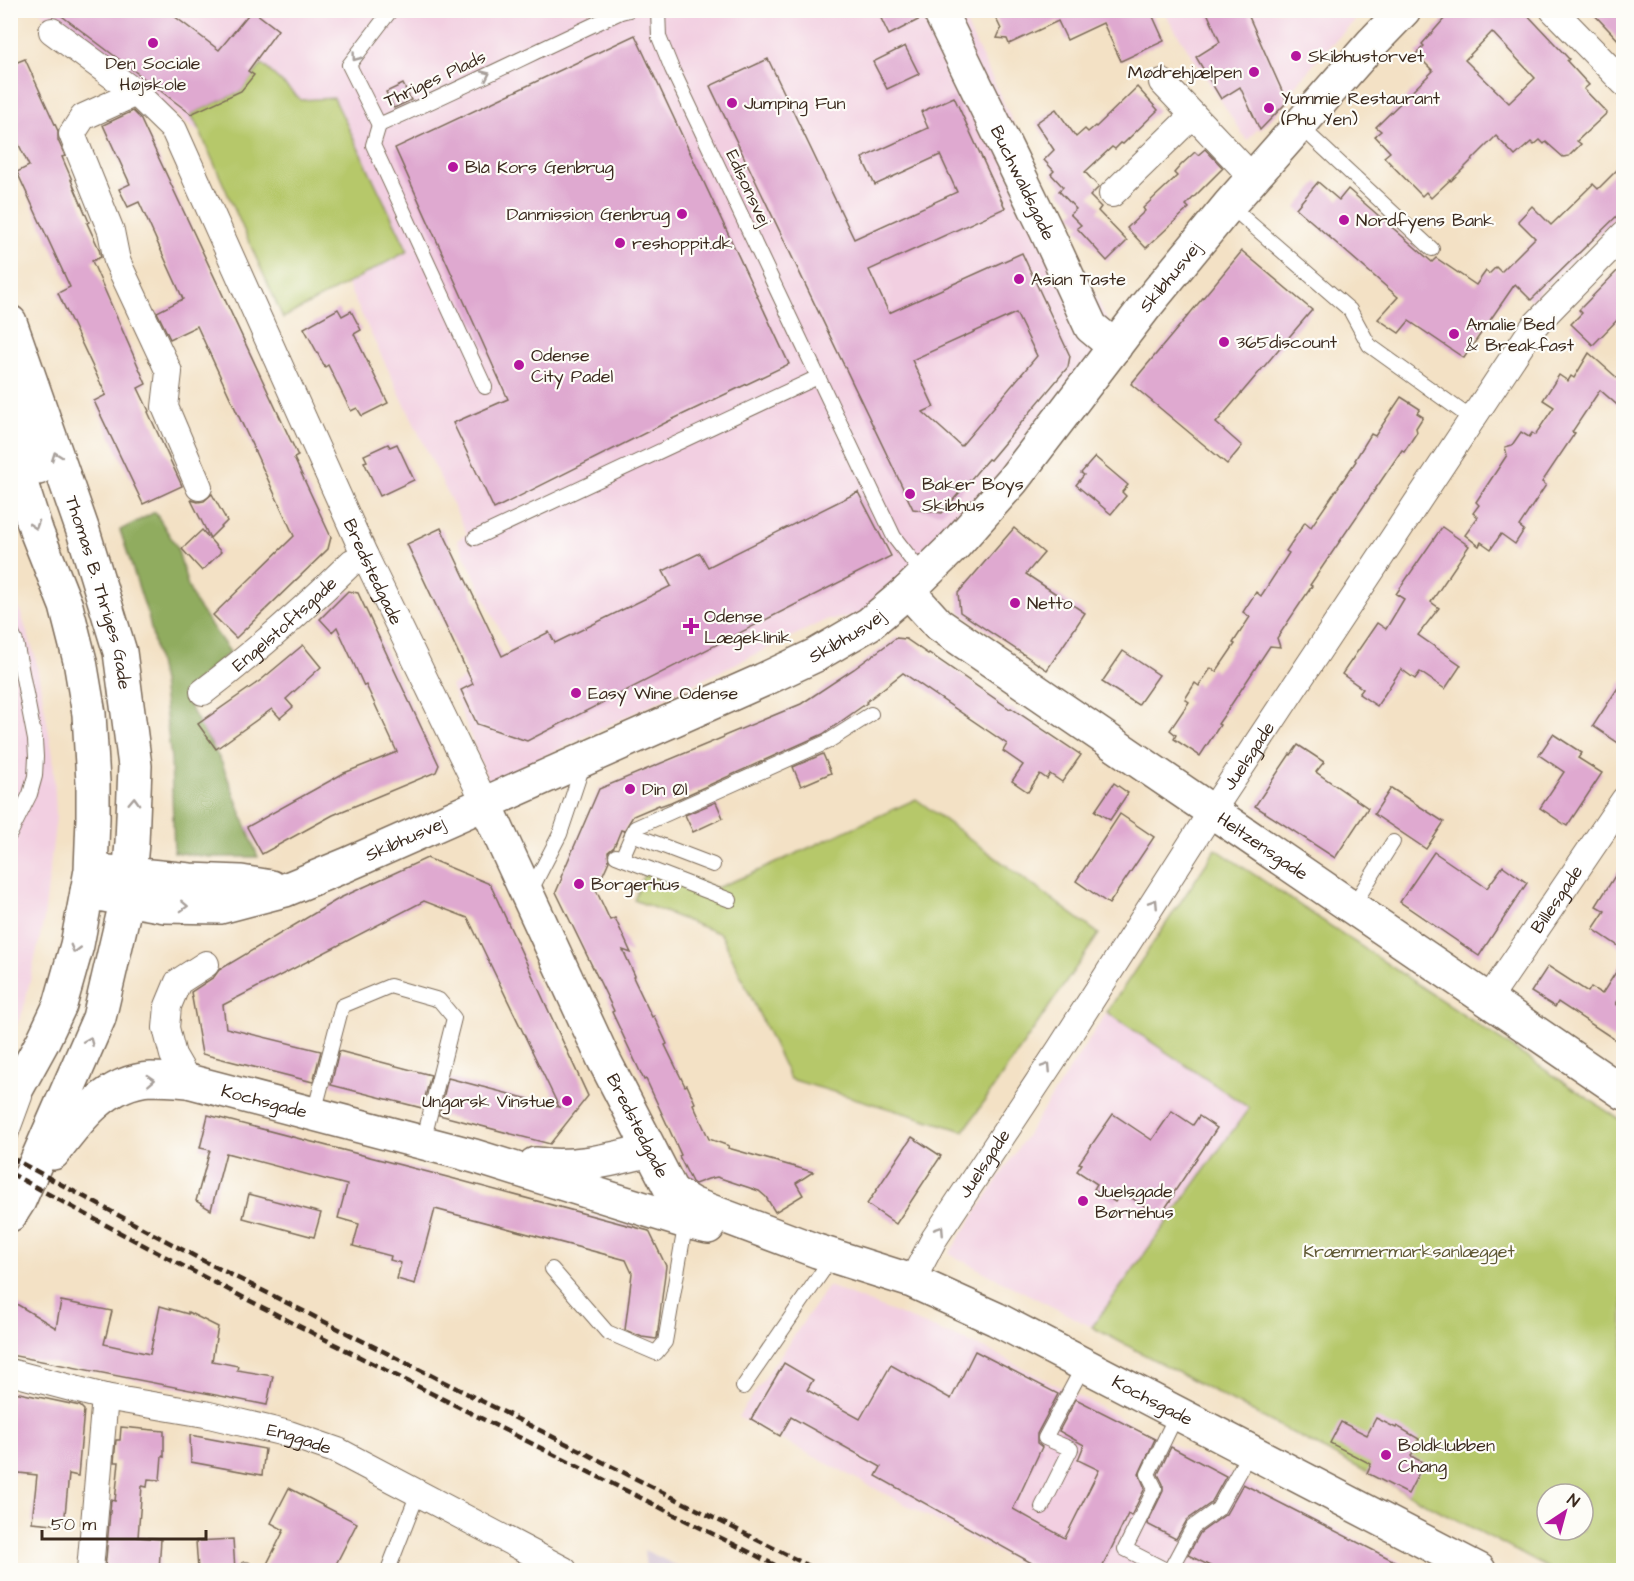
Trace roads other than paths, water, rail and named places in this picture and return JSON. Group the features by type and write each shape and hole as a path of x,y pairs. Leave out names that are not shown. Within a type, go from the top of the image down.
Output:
{"street":[{"name":"Buchwaldsgade","path":"939,10 1091,327 1115,347"},
{"name":"Skibhusvej","path":"128,886 190,880 241,882 285,890 346,866 763,680 816,655 869,624 916,584 955,545 1012,481 1145,307 1229,205 1404,10"},
{"path":"1553,10 1623,83"},
{"name":"Bredstedgade","path":"52,31 136,93 174,130 365,556 485,803 603,1058 616,1120 635,1154 676,1208"},
{"path":"1162,82 1254,178"},
{"path":"136,93 83,117 72,134 111,231 117,261 169,372 165,407 199,487"},
{"path":"1112,194 1193,115"},
{"name":"Juelsgade","path":"912,1281 934,1239 1212,812 1534,326 1623,234"},
{"name":"Thomas B. Thriges Gade","path":"14,343 18,391 83,531 120,652 135,766 128,886 99,1018 15,1208"},
{"name":"Thomas B. Thriges Gade","path":"10,449 37,533 66,606 80,661 88,714 93,782 89,881 77,945 60,1005 10,1101"},
{"name":"Engelstoftsgade","path":"203,692 282,628 352,562 365,556"},
{"name":"Heltzensgade","path":"916,584 938,624 1623,1093"},
{"name":"Billesgade","path":"1488,1000 1623,800"},
{"path":"89,881 128,886"},
{"path":"188,1081 173,1055 166,1028 168,1006 178,982 206,964"},
{"name":"Kochsgade","path":"15,1208 54,1150 86,1111 100,1100 115,1090 150,1079 188,1081 474,1156 617,1201 676,1208 912,1281 996,1319 1479,1570"},
{"name":"Bredstedgade","path":"617,1201 635,1154"},
{"name":"Kochsgade","path":"474,1156 572,1166 635,1154"},
{"name":"Enggade","path":"10,1372 105,1397 205,1414 289,1434 338,1451 564,1570"},
{"path":"90,1570 105,1397"}],"lane":[{"name":"Thriges Plads","path":"391,10 349,65 379,125 629,10"},
{"name":"Edisonsvej","path":"658,10 659,37 672,69 916,584"},
{"path":"379,125 373,145 485,387"},
{"path":"1300,126 1432,249"},
{"path":"1229,205 1350,310 1369,345 1472,419"},
{"path":"475,538 818,377"},
{"path":"10,630 16,642 35,740 36,757 35,776 30,794 10,834"},
{"path":"730,900 619,857 635,828 827,742 871,714"},
{"path":"528,895 565,836 585,759"},
{"path":"632,834 713,865"},
{"path":"1352,907 1393,842"},
{"path":"314,1113 342,1006 390,986 439,1000 454,1018 423,1143"},
{"path":"10,1138 43,1041"},
{"path":"21,1161 66,1094"},
{"path":"552,1269 607,1332 656,1353 664,1342 676,1208"},
{"path":"743,1387 825,1254"},
{"path":"1042,1507 1071,1449 1045,1438 1084,1365"},
{"path":"1177,1414 1148,1474 1155,1488 1125,1549 1168,1570 1193,1527 1218,1509 1250,1452"},
{"path":"388,1570 418,1493"}],"railway":[{"path":"10,1157 198,1258 817,1570"},
{"path":"10,1173 299,1326 785,1570"}],"place":[{"name":"Den Sociale Højskole","path":"153,43"},
{"name":"Skibhustorvet","path":"1296,56"},
{"name":"Mødrehjælpen","path":"1254,72"},
{"name":"Jumping Fun","path":"732,103"},
{"name":"Yummie Restaurant (Phu Yen)","path":"1269,108"},
{"name":"Blå Kors Genbrug","path":"453,167"},
{"name":"Danmission Genbrug","path":"682,214"},
{"name":"Nordfyens Bank","path":"1344,220"},
{"name":"reshoppit.dk","path":"620,243"},
{"name":"Asian Taste","path":"1019,279"},
{"name":"Amalie Bed & Breakfast","path":"1454,334"},
{"name":"365discount","path":"1224,342"},
{"name":"Odense City Padel","path":"519,365"},
{"name":"Baker Boys Skibhus","path":"910,494"},
{"name":"Netto","path":"1015,603"},
{"name":"Odense Lægeklinik","path":"691,626"},
{"name":"Easy Wine Odense","path":"576,693"},
{"name":"Din Øl","path":"630,789"},
{"name":"Borgerhus","path":"579,884"},
{"name":"Ungarsk Vinstue","path":"567,1101"},
{"name":"Juelsgade Børnehus","path":"1083,1201"},
{"name":"Boldklubben Chang","path":"1386,1455"}],"park label":[{"name":"Kræmmermarksanlægget","path":"1409,1251"}]}
